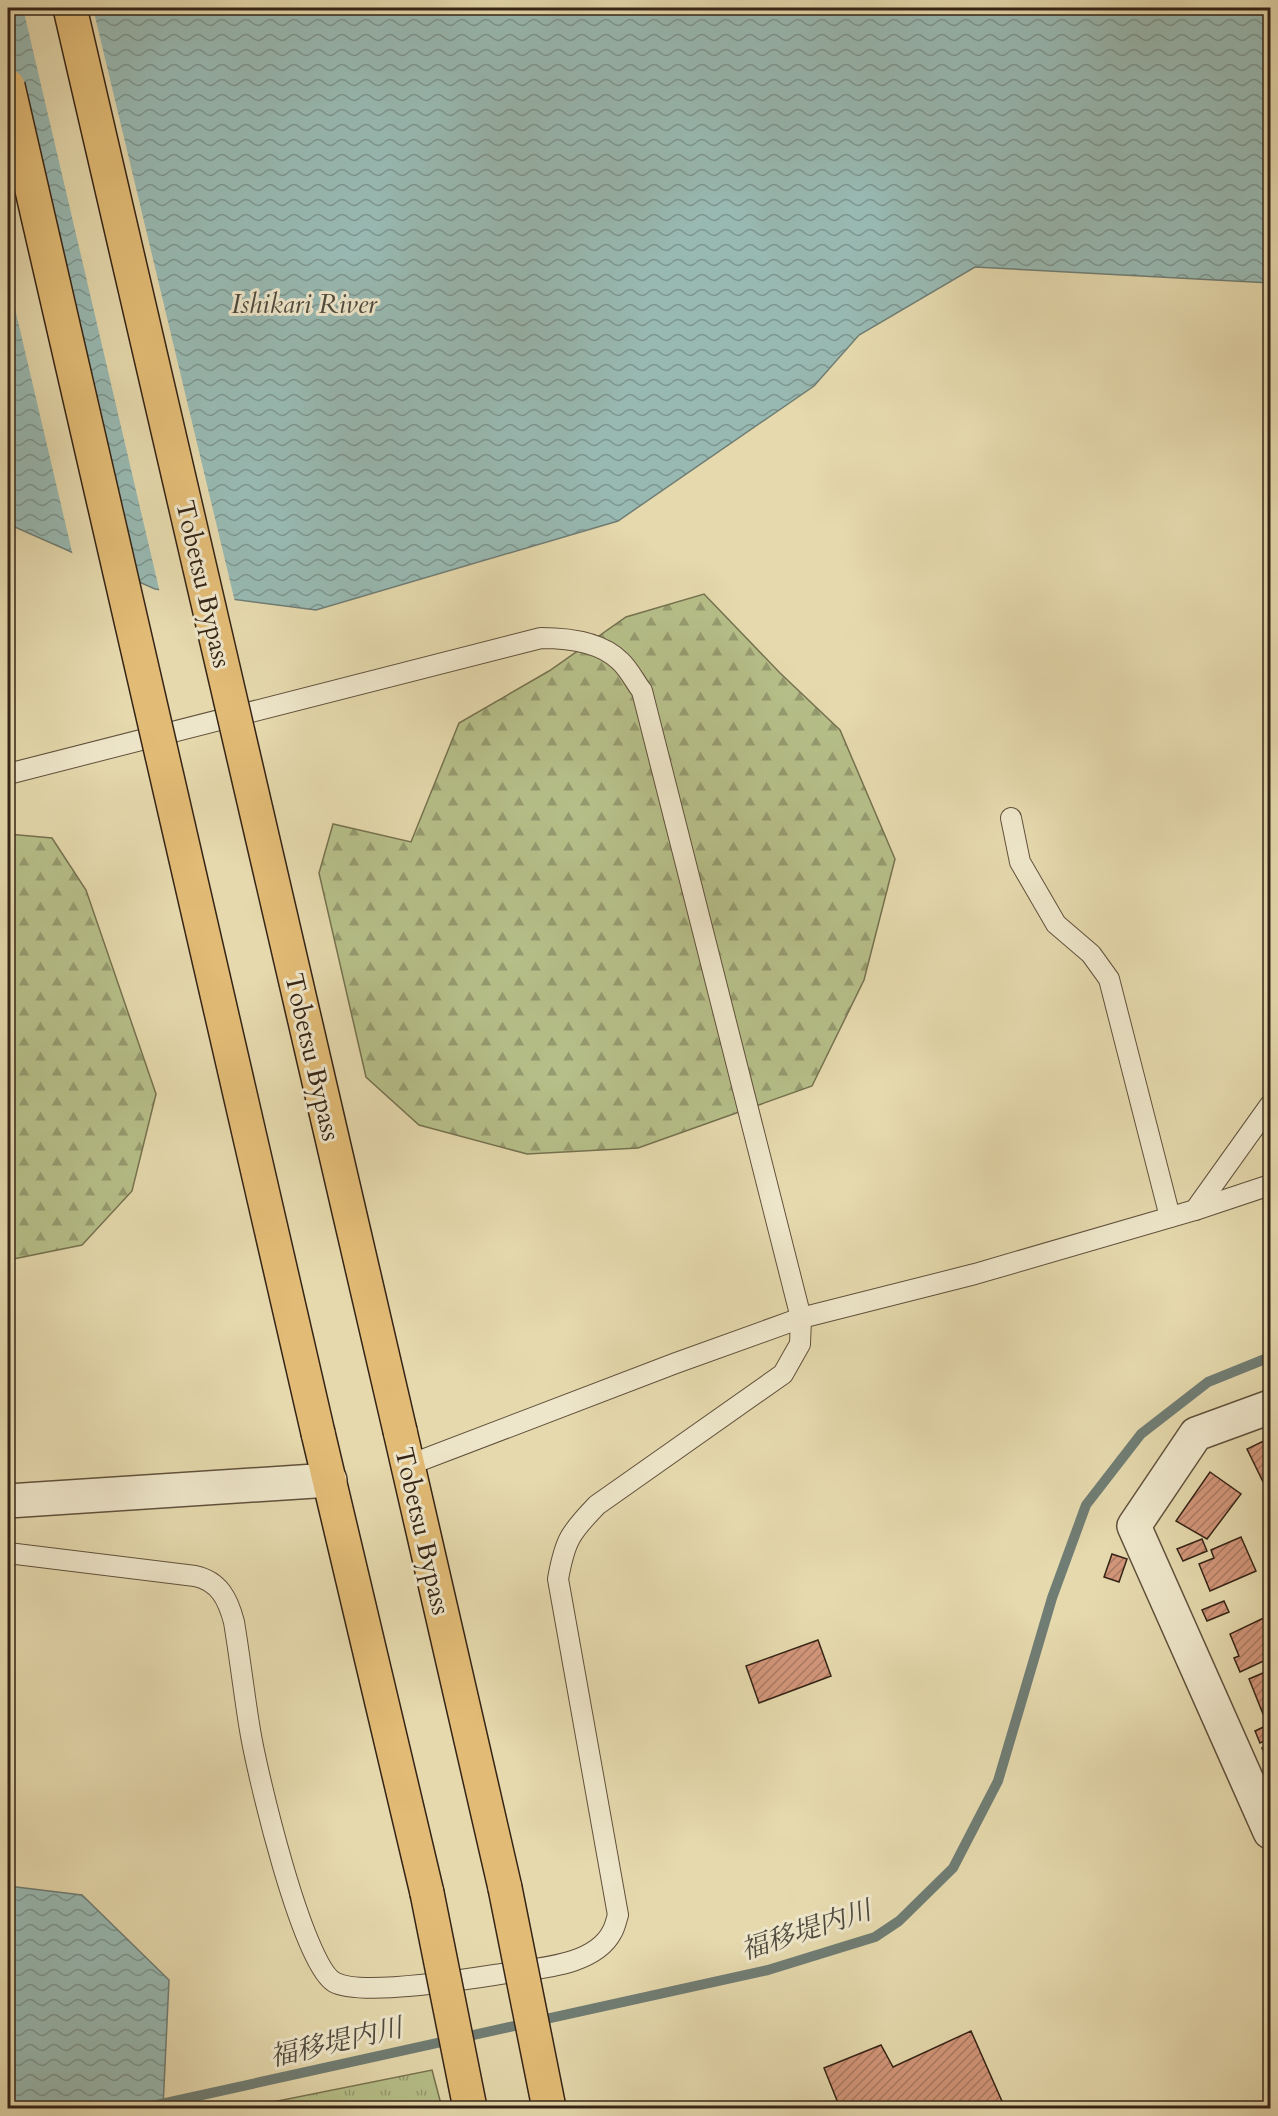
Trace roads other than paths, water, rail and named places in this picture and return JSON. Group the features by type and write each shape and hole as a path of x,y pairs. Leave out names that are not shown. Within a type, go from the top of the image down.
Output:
{"highway":[{"name":"Tobetsu Bypass","path":"70,8 409,1465 505,1888 549,2108"},
{"path":"8,86 318,1433 427,1893 470,2109"}],"street":[{"path":"1270,1407 1196,1434 1134,1526 1270,1832"},
{"path":"8,1501 330,1480"}],"lane":[{"path":"8,774 541,638 566,638 594,645 620,660 642,692 801,1318 800,1344 783,1374 597,1505 576,1527 563,1550 558,1579 618,1915 611,1934 595,1951 575,1962 461,1980 369,1989 336,1983 325,1974 317,1961 299,1917 270,1815 250,1731 234,1622 230,1606 221,1591 205,1578 195,1576 8,1553"},
{"path":"1011,818 1020,862 1056,924 1091,954 1109,979 1170,1217"},
{"path":"1195,1210 1270,1105"},
{"path":"409,1465 801,1318 975,1274 1195,1210 1270,1185"}],"water":[{"name":"Ishikari River","path":"8,8 1270,8 1270,283 975,267 859,335 814,386 618,521 316,610 155,589 8,524"},
{"path":"8,1886 82,1895 169,1980 163,2108 8,2108"}],"waterway":[{"name":"福移堤内川","path":"143,2108 768,1970 875,1937 899,1921 953,1868 998,1781 1052,1598 1086,1505 1141,1434 1208,1382 1270,1357"}]}
